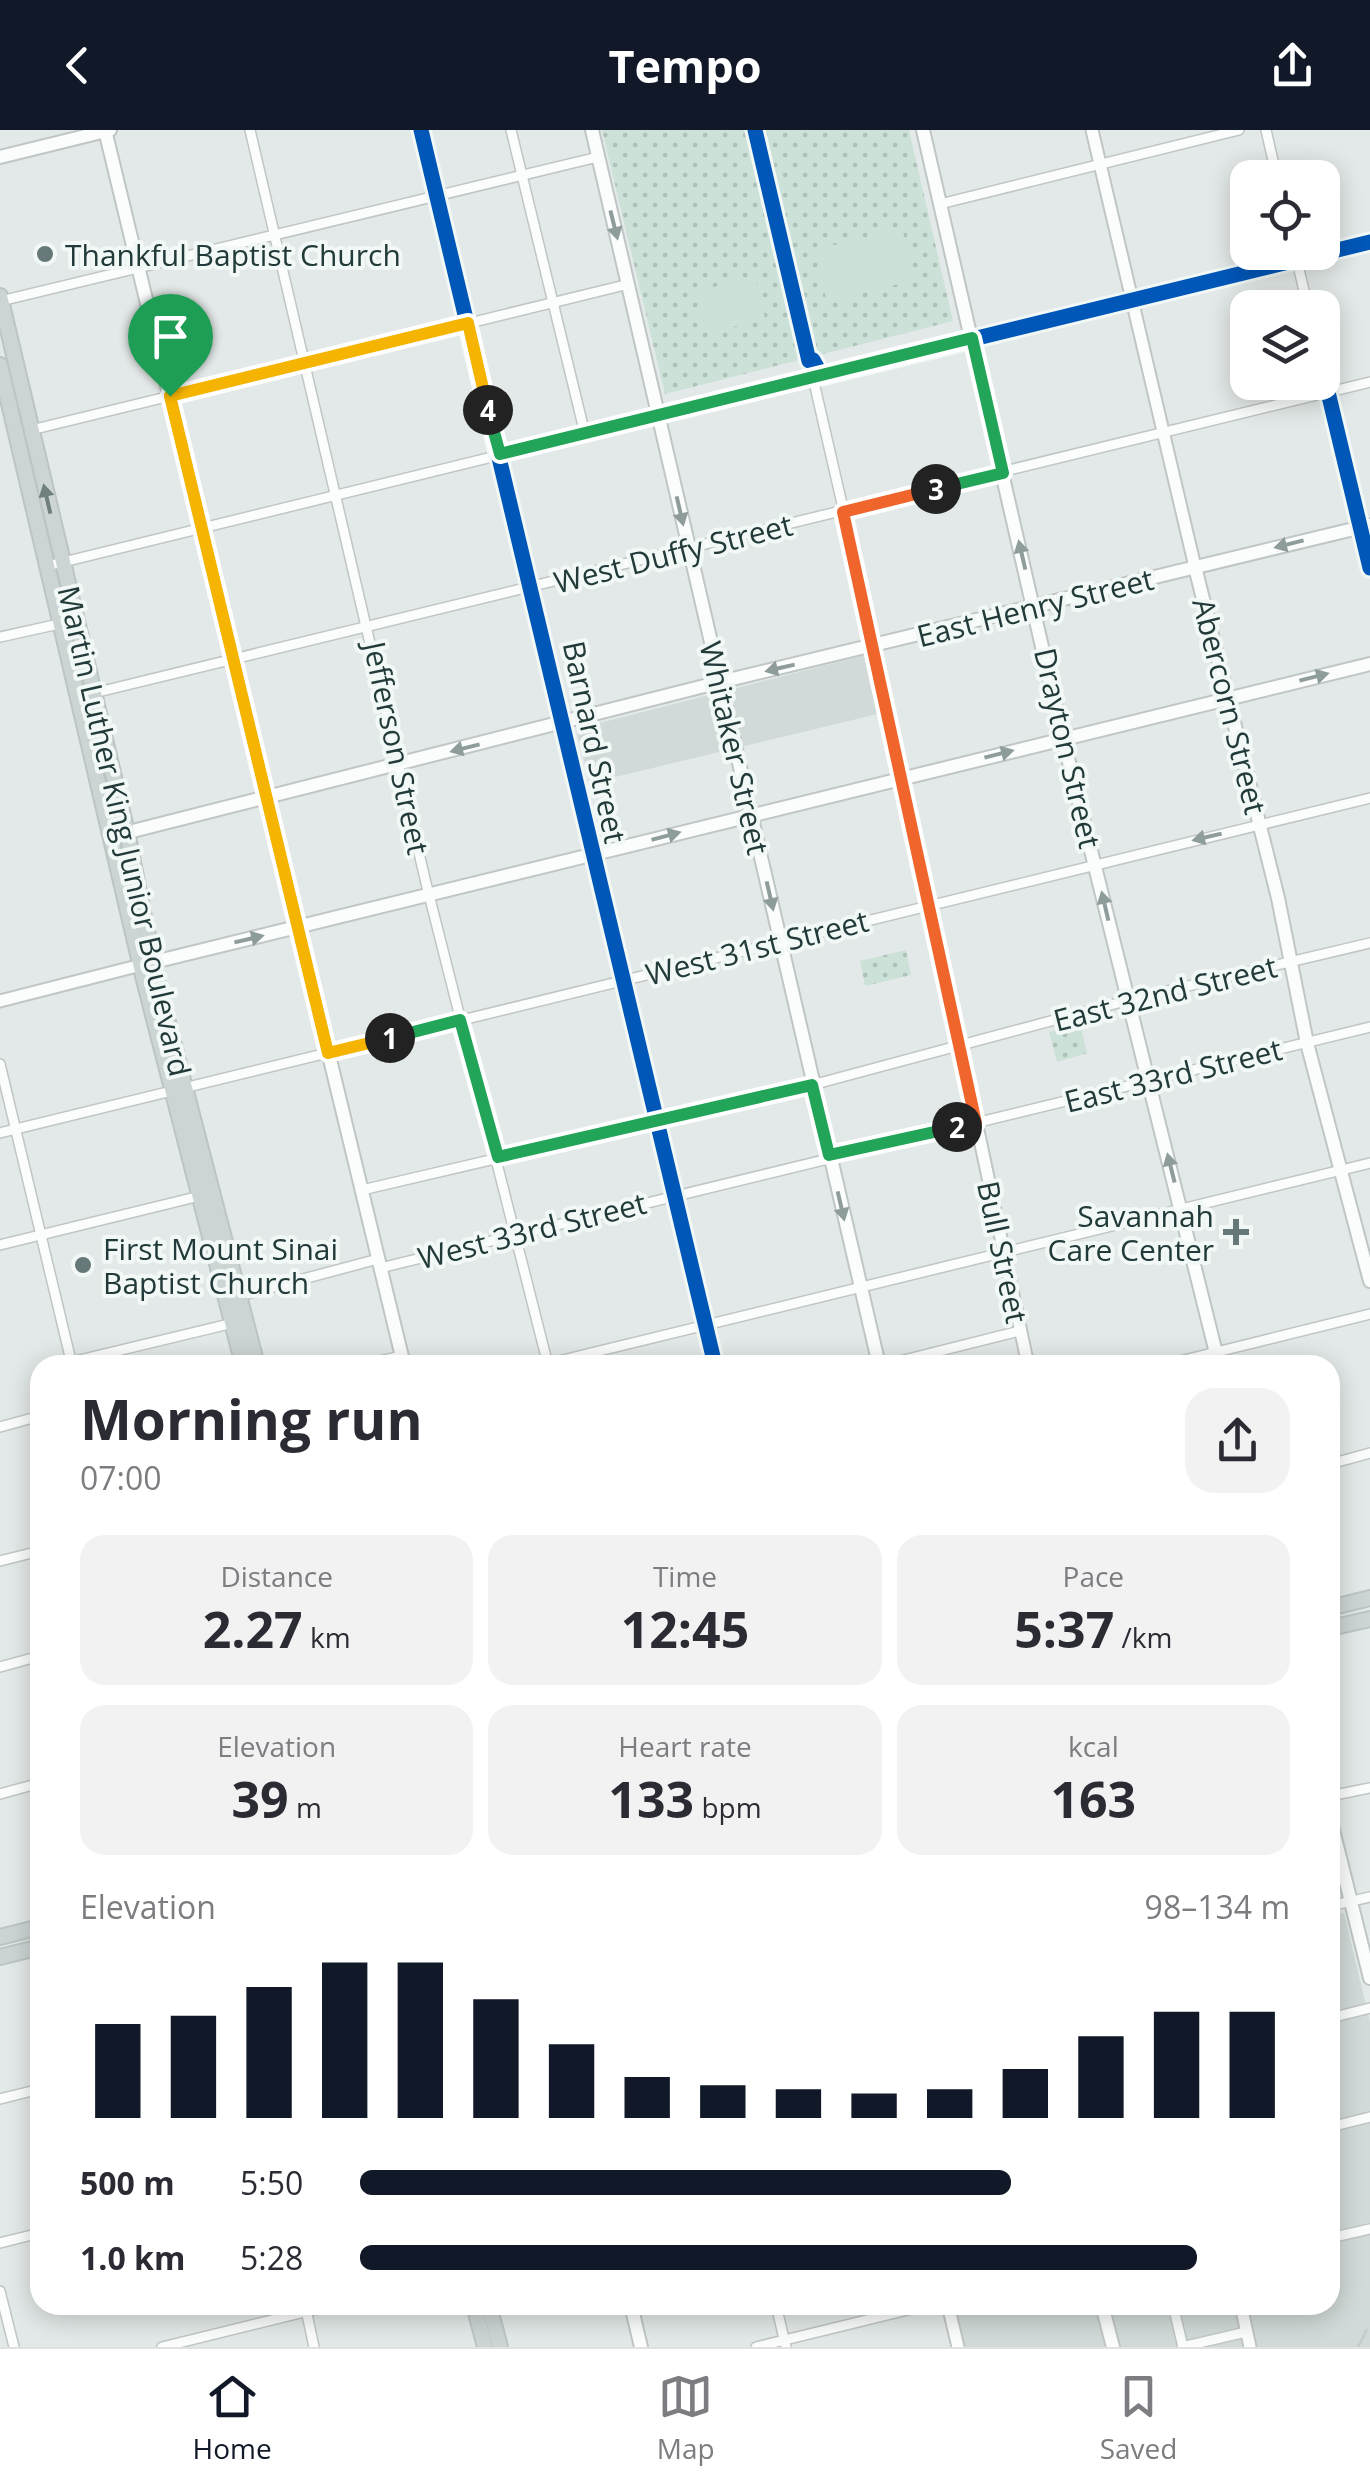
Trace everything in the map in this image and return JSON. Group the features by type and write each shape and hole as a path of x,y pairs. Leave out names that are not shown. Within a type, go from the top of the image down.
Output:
{"main road":[{"path":"0,157 107,130 401,1355"},
{"name":"Whitaker Street","path":"592,130 812,1085 879,1355"},
{"name":"Drayton Street","path":"922,130 1063,738 1217,1355"},
{"name":"Martin Luther King Junior Boulevard","path":"1,299 31,430 54,564 59,624 120,834"},
{"name":"Martin Luther King Junior Boulevard","path":"0,366 94,694 148,964 254,1355"},
{"name":"East Henry Street","path":"120,834 720,682 1365,526"},
{"name":"Abercorn Street","path":"1195,567 1260,825 1307,1043 1370,1281"},
{"path":"148,964 1370,664"},
{"name":"Martin Luther King Junior Boulevard","path":"180,1089 200,1196 240,1355"},
{"path":"1340,1606 1370,1598"},
{"path":"1340,1626 1370,1619"},
{"path":"1340,1858 1370,1978"},
{"path":"0,1937 30,1930"},
{"path":"0,1957 30,1950"},
{"path":"477,2315 485,2347"},
{"path":"492,2315 500,2347"},
{"path":"634,2315 642,2347"},
{"path":"1105,2315 1113,2347"}],"street":[{"name":"Jefferson Street","path":"250,130 370,627 429,894 498,1157 544,1355"},
{"name":"Barnard Street","path":"421,130 713,1355"},
{"path":"511,130 585,434"},
{"name":"Abercorn Street","path":"1092,130 1195,567"},
{"path":"940,204 1239,130"},
{"path":"1266,130 1273,160"},
{"path":"1,299 598,157"},
{"path":"1340,248 1370,242"},
{"path":"54,564 1244,270"},
{"path":"31,430 629,284"},
{"name":"Bull Street","path":"817,377 1025,1355"},
{"name":"West Duffy Street","path":"1340,389 1370,382"},
{"name":"West Duffy Street","path":"94,694 1295,400"},
{"path":"1330,400 1365,526 1370,568"},
{"path":"0,637 59,624"},
{"name":"West 31st Street","path":"0,1133 1370,798"},
{"name":"East 32nd Street","path":"362,1190 655,1118 812,1085 1129,1000 1370,943"},
{"path":"0,1001 148,964"},
{"name":"East 33rd Street","path":"976,1123 1370,1027"},
{"path":"0,1064 70,1355"},
{"name":"West 33rd Street","path":"239,1296 517,1234 829,1155 976,1123"},
{"path":"589,1355 1370,1162"},
{"path":"0,1245 200,1196"},
{"path":"1228,1355 1370,1314"},
{"path":"104,1355 233,1323"},
{"path":"922,1355 1019,1331"},
{"path":"0,1428 30,1419"},
{"path":"1340,1461 1370,1453"},
{"path":"0,1562 30,1554"},
{"path":"0,1667 30,1659"},
{"path":"0,1794 30,1786"},
{"path":"1340,1794 1370,1788"},
{"path":"1340,1904 1370,1897"},
{"path":"1340,2016 1370,2008"},
{"path":"0,2099 30,2092"},
{"path":"1340,2124 1370,2117"},
{"path":"1340,2236 1370,2228"},
{"path":"0,2243 30,2236"},
{"path":"0,2291 14,2347"},
{"path":"162,2347 280,2315"},
{"path":"307,2315 314,2347"},
{"path":"778,2315 785,2344"},
{"path":"756,2347 785,2344 891,2315"},
{"path":"950,2315 958,2347"},
{"path":"1175,2315 1182,2347 1246,2332"},
{"path":"1243,2315 1250,2347"}],"shaded area":[{"path":"869,654 882,713 590,783 576,729"},
{"path":"1344,1913 1370,2022 1370,2347 964,2347 956,2315 1340,2315 1340,1914"}],"green space":[{"path":"602,130 909,130 953,321 665,394"},
{"path":"902,228 915,280 827,302 814,250"},
{"path":"755,277 765,319 707,333 697,291"},
{"path":"906,950 911,975 865,986 860,961"},
{"path":"1080,1024 1087,1053 1057,1062 1049,1032"}],"railway":[{"path":"1358,2347 1370,2324"}],"cycle path":[{"path":"421,130 713,1355"},
{"path":"755,130 809,361 813,360 822,376 1370,242"},
{"path":"1330,400 1370,568"}],"place":[{"name":"Thankful Baptist Church","path":"45,254"},
{"name":"Savannah Care Center","path":"1236,1232"},
{"name":"First Mount Sinai Baptist Church","path":"83,1265"}],"route":[{"path":"468,323 500,454 972,338 1003,473 843,512 932,903 976,1123 829,1155 812,1085 498,1157 460,1020 328,1053 170,396 468,323"}]}
